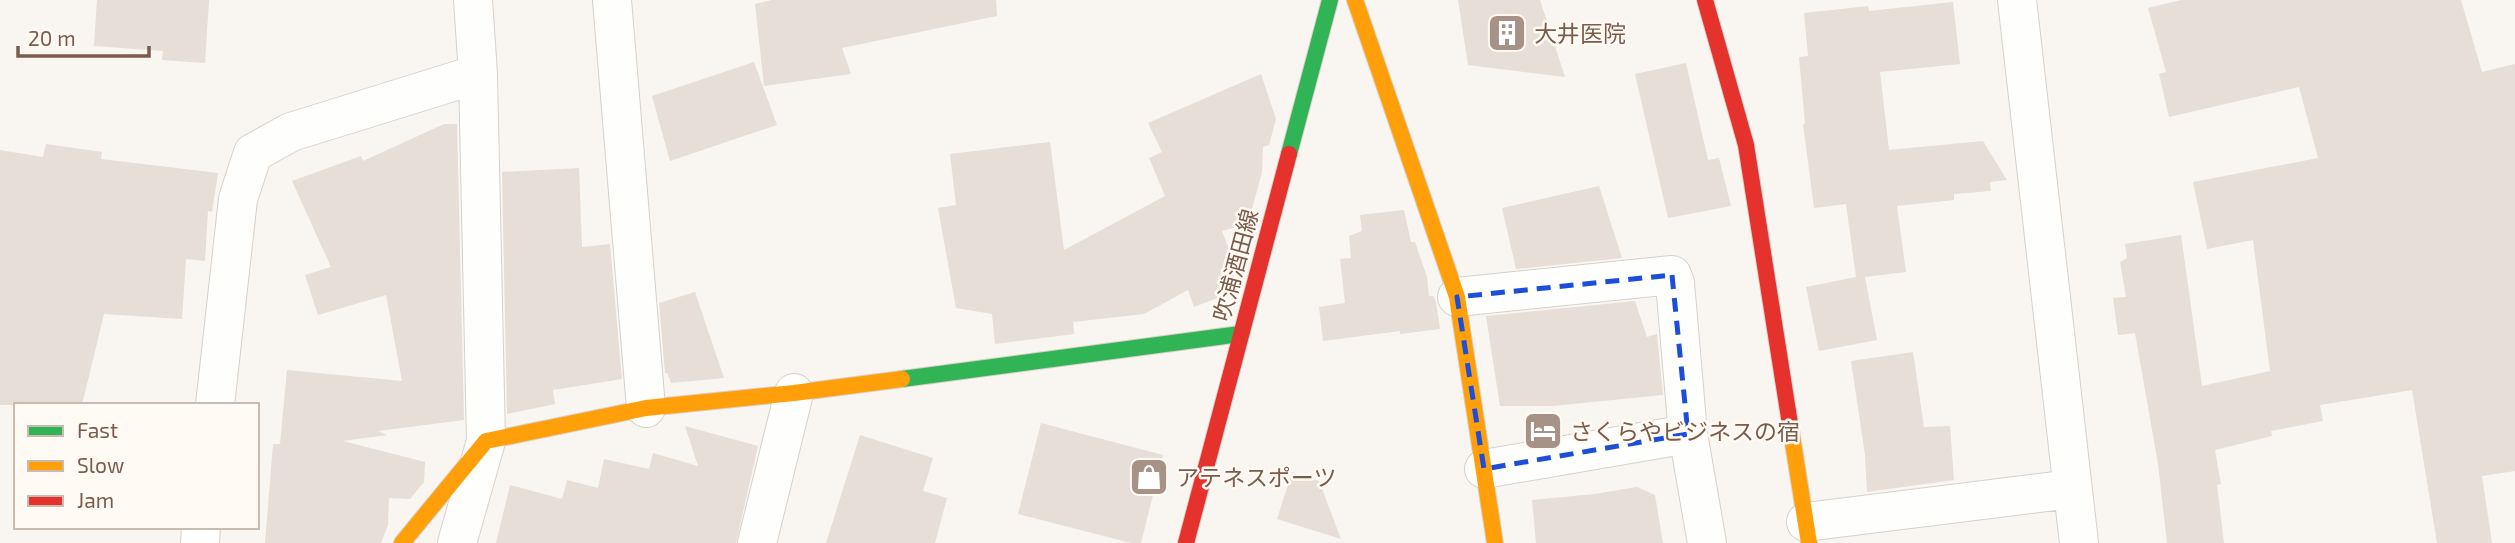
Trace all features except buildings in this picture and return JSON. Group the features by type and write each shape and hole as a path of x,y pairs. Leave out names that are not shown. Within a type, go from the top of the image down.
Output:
{"street":[{"path":"457,543 486,441 478,74 473,0"},
{"path":"612,0 646,408"},
{"name":"吹浦酒田線","path":"1186,543 1330,0"},
{"path":"1355,0 1457,298 1495,543"},
{"path":"1705,0 1746,145 1808,532 2071,489"},
{"path":"2017,0 2079,543"},
{"path":"215,403 238,199 253,153 291,132 478,74"},
{"path":"1457,298 1672,275 1675,283 1688,434 1707,543"},
{"path":"402,543 486,441 646,408 794,393 1240,334"},
{"path":"757,543 794,393"},
{"path":"1484,469 1688,434"}],"highlighted area":[{"path":"1672,275 1688,434 1484,469 1457,297"}],"traffic: fast":[{"path":"1289,154 1330,0"},
{"path":"902,379 1240,334"}],"traffic: slow":[{"path":"1355,0 1457,297 1495,543"},
{"path":"402,543 486,441 646,408 902,379"},
{"path":"1790,424 1809,543"}],"traffic: jam":[{"path":"1705,0 1746,145 1790,424"},
{"path":"1186,543 1289,154"}],"place":[{"name":"大井医院","path":"1507,33"},
{"name":"さくらやビジネスの宿","path":"1543,431"},
{"name":"アテネスポーツ","path":"1149,477"}]}
